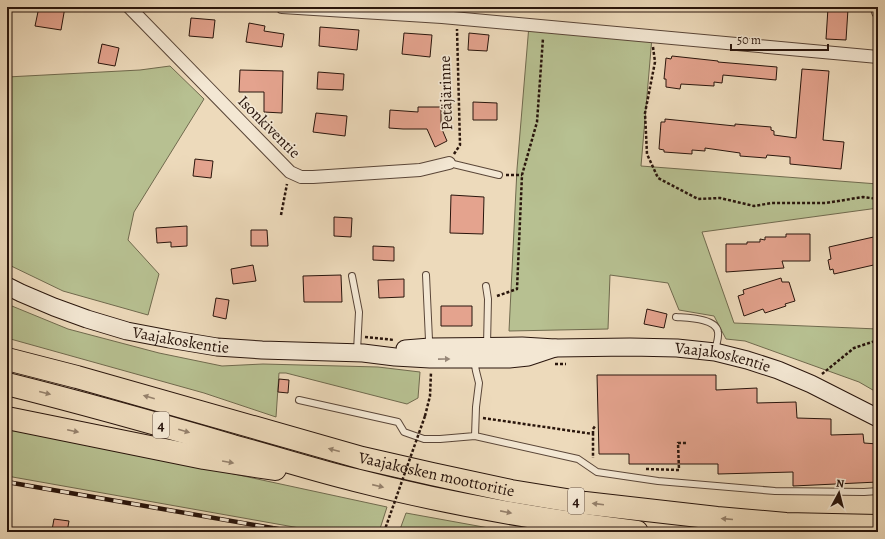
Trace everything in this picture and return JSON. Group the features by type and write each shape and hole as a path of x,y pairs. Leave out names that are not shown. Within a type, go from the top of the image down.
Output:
{"highway":[{"name":"Vaajakosken moottoritie","path":"7,359 84,379 362,458 511,491 585,503 717,518 786,524 878,526"},
{"name":"Vaajakosken moottoritie","path":"7,384 86,404 357,481 430,498 509,513 585,526 637,532"},
{"path":"7,418 234,464 280,470 314,469"}],"main road":[{"name":"Vaajakoskentie","path":"7,286 54,307 127,331 169,340 217,347 360,353 430,359 479,353 509,359 528,357 555,348 677,348 715,352 778,370 811,384 878,418"}],"street":[{"name":"Isonkiventie","path":"129,7 290,172 301,177 313,177 420,170 449,163"},
{"path":"282,7 434,17 878,58"},
{"path":"877,7 878,12"}],"lane":[{"path":"449,163 499,175"},
{"path":"426,275 429,340"},
{"path":"352,276 359,312 360,353"},
{"path":"475,436 479,382 476,371 488,299 486,286"},
{"path":"676,317 706,321 715,326 718,332 715,352"},
{"path":"299,400 398,422 404,432 424,439 475,436 578,459 597,472 658,481 775,491 878,491"}],"path":[{"name":"Petäjärinne","path":"449,163 460,145 456,19"},
{"path":"488,299 517,289 522,175 537,122 543,27"},
{"path":"652,37 655,62 645,113 647,154 658,178 698,199 720,198 754,206 772,202 826,203 863,197 878,199"},
{"path":"499,175 522,175"},
{"path":"281,215 286,186"},
{"path":"818,377 854,348 878,340"},
{"path":"384,532 425,416 430,396 430,367"},
{"path":"476,418 593,434"},
{"path":"593,464 593,429 596,425"},
{"path":"642,468 679,470 678,443 687,443"}],"green space":[{"path":"529,25 652,37 641,166 878,184 878,208 702,232 734,323 878,329 878,393 859,382 745,341 726,339 714,316 679,310 668,283 610,275 608,329 509,331 517,169"},
{"path":"170,66 204,99 134,212 128,240 159,274 148,315 63,291 7,264 7,77 140,70"},
{"path":"7,304 68,329 159,353 222,366 263,364 378,367 420,372 418,398 407,404 286,373 279,373 276,417 204,393 7,338"},
{"path":"7,425 387,507 379,532 322,532 7,476"},
{"path":"406,513 511,532 399,532"}],"building":[{"path":"39,7 65,7 61,30 35,26"},
{"path":"828,8 848,9 846,40 826,39"},
{"path":"191,18 215,20 213,38 189,36"},
{"path":"249,23 265,26 264,31 284,34 282,47 246,42"},
{"path":"320,27 359,30 357,50 319,46"},
{"path":"404,33 432,35 430,57 402,54"},
{"path":"469,33 489,35 487,51 468,50"},
{"path":"102,44 119,48 115,66 98,63"},
{"path":"672,56 777,67 776,80 723,75 722,83 714,82 714,86 681,84 680,89 666,87 666,79 664,79 666,58 671,59"},
{"path":"802,69 829,71 823,140 844,142 841,169 790,164 790,157 767,155 766,158 740,156 740,153 705,148 705,151 692,150 692,154 664,152 664,150 659,149 661,122 665,122 665,119 735,126 735,124 771,127 771,130 774,131 774,135 796,138"},
{"path":"240,70 283,71 282,113 264,112 264,92 239,92"},
{"path":"318,72 344,74 343,90 317,89"},
{"path":"473,102 497,103 497,120 473,120"},
{"path":"418,107 441,107 441,127 447,141 435,147 427,129 389,128 390,110 418,112"},
{"path":"316,113 347,116 345,136 313,132"},
{"path":"195,159 213,161 211,178 193,176"},
{"path":"451,195 484,197 483,234 450,233"},
{"path":"334,217 352,218 351,237 334,236"},
{"path":"187,226 187,246 171,247 171,242 157,243 156,228"},
{"path":"251,230 267,230 268,246 251,246"},
{"path":"786,234 810,234 810,261 782,261 784,268 726,272 726,244 747,244 747,242 760,242 760,239 765,240 765,237 786,237"},
{"path":"878,236 878,264 834,274 833,269 830,270 828,260 831,259 829,247"},
{"path":"373,246 394,247 394,261 373,260"},
{"path":"253,265 256,281 233,284 231,269"},
{"path":"341,275 342,302 304,302 303,276"},
{"path":"781,278 782,282 789,282 795,301 785,304 786,306 765,313 763,309 744,316 738,296 744,294 743,290"},
{"path":"404,279 404,297 379,298 378,280"},
{"path":"216,298 229,300 226,319 213,316"},
{"path":"441,306 472,306 472,326 441,326"},
{"path":"647,309 667,314 664,328 644,324"},
{"path":"597,375 716,375 716,390 757,388 757,403 796,402 797,418 831,419 831,435 863,434 864,443 878,444 878,482 793,486 793,472 718,474 718,464 629,464 629,454 599,454"},
{"path":"279,379 289,380 288,393 278,392"},
{"path":"54,519 69,521 67,532 52,530"}],"railway":[{"path":"7,482 295,532"}]}
